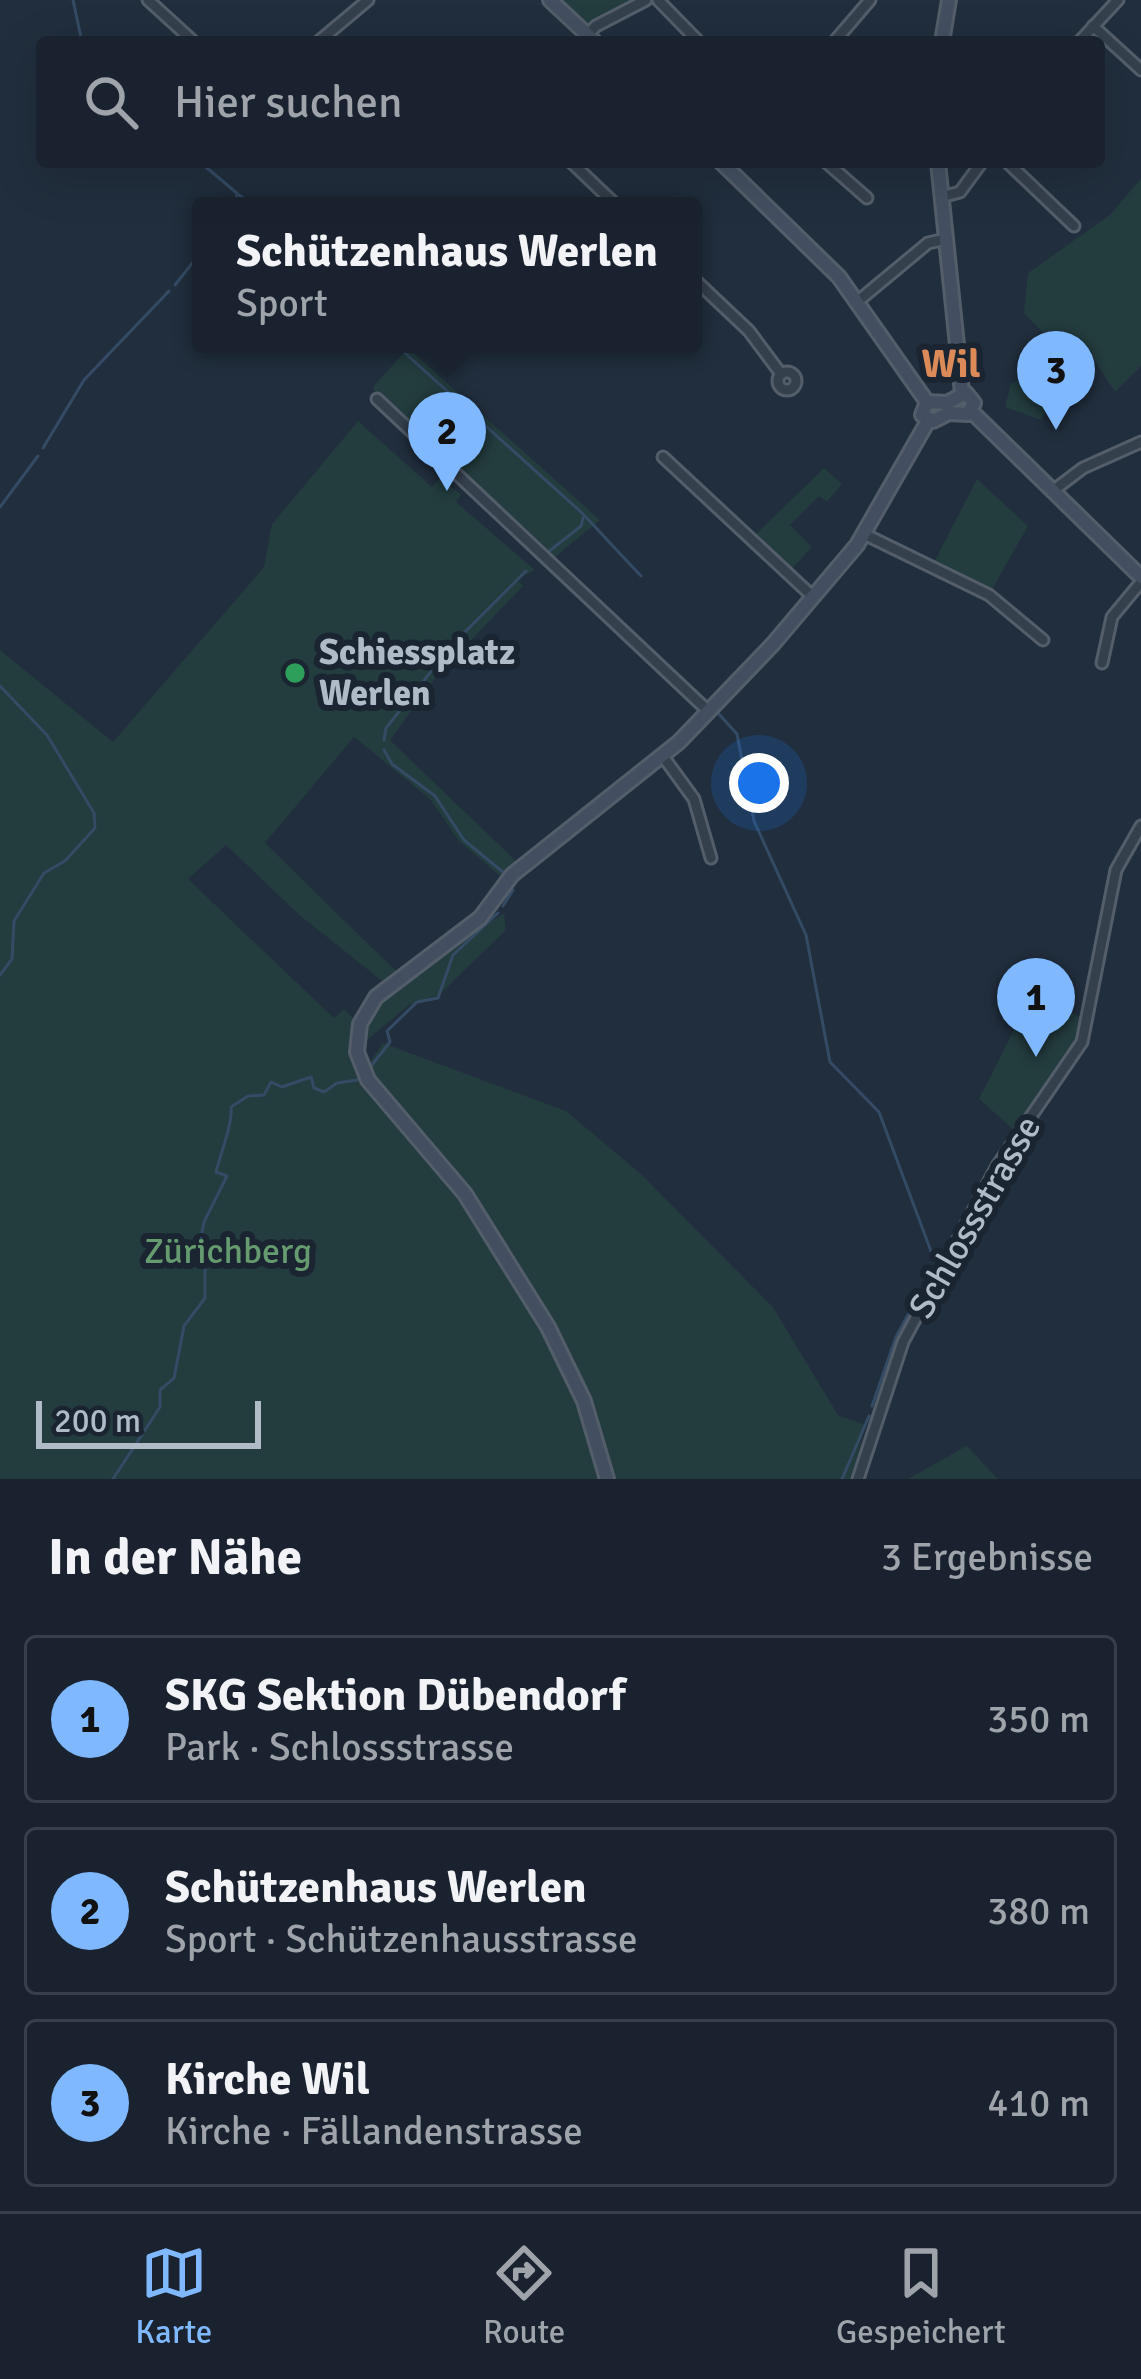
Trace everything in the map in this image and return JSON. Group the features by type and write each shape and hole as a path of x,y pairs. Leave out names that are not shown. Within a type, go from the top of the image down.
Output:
{"street":[{"path":"148,0 187,36"},
{"path":"325,36 368,0"},
{"path":"550,0 584,36"},
{"path":"592,36 646,0"},
{"path":"658,0 693,36"},
{"path":"839,36 870,0"},
{"path":"944,36 950,0"},
{"path":"1084,36 1118,0"},
{"path":"1093,26 1104,36"},
{"path":"1105,37 1141,70"},
{"path":"577,168 608,197"},
{"path":"727,168 819,254 927,402"},
{"path":"833,168 867,198"},
{"path":"939,168 962,394"},
{"path":"941,197 960,192 978,168"},
{"path":"1013,168 1074,226"},
{"path":"857,302 928,243 946,239"},
{"path":"702,287 749,331 781,374"},
{"path":"927,402 950,403 962,394"},
{"path":"962,394 974,400 971,411"},
{"path":"377,399 706,709"},
{"path":"927,402 922,412 928,421"},
{"path":"607,1479 575,1376 522,1281 459,1186 368,1079 356,1043 360,1024 376,997 480,918 512,875 662,755 773,644 864,534 928,421 971,411"},
{"path":"971,411 1141,579 1112,617 1102,663"},
{"path":"1054,490 1083,468 1141,442"},
{"path":"663,457 812,595"},
{"path":"864,534 989,595 1043,640"},
{"path":"662,755 694,800 711,858"},
{"name":"Schlossstrasse","path":"859,1479 903,1342 1004,1155 1082,1042 1116,870 1141,826"}],"green space":[{"path":"562,0 639,0 589,25"},
{"path":"1141,178 1141,366 1115,392 1086,348 1068,359 1024,313 1028,273 1111,214"},
{"path":"404,353 414,353 600,520 549,562 377,399 373,387"},
{"path":"1038,372 1059,402 1047,408 1041,420 1005,407 1011,384"},
{"name":"Zürichberg","path":"358,421 432,487 440,478 461,495 456,502 535,570 517,579 523,586 435,678 390,740 518,863 500,876 459,841 430,799 354,737 265,843 396,971 382,981 298,914 226,845 188,879 334,1018 344,1009 360,1024 397,985 504,913 506,930 439,995 409,1005 367,1040 362,1032 367,1066 383,1043 566,1111 641,1174 773,1307 838,1415 865,1425 853,1479 0,1479 0,650 113,742 264,567 272,524"},
{"path":"824,468 842,484 827,502 819,496 790,525 812,547 791,570 755,535"},
{"path":"977,479 1028,526 989,595 932,566"},
{"path":"1032,994 1084,1019 1076,1046 1016,1132 979,1099"},
{"path":"966,1446 998,1479 908,1479"}],"waterway":[{"path":"73,0 81,36"},
{"path":"207,168 241,197"},
{"path":"175,285 192,263"},
{"path":"43,448 84,380 169,291"},
{"path":"405,353 582,513 641,576"},
{"path":"0,507 38,456"},
{"path":"548,552 581,526 583,518"},
{"path":"454,643 526,571"},
{"path":"384,740 386,728 449,649"},
{"path":"0,686 47,735 94,813 95,828 65,861 44,873 14,921 12,959 0,975"},
{"path":"717,712 737,734 754,821 806,935 830,1062 879,1112 935,1262"},
{"path":"384,750 392,764 435,796 464,840 504,873"},
{"path":"503,906 513,890"},
{"path":"368,1070 390,1042 387,1031 417,1002 438,998 453,955 498,913"},
{"path":"113,1479 160,1407 160,1390 174,1378 184,1326 205,1298 205,1269 197,1257 204,1222 227,1176 216,1172 231,1107 248,1096 264,1095 271,1082 282,1087 311,1077 314,1088 324,1092 337,1083 357,1080"},
{"path":"872,1406 896,1337 932,1270"},
{"path":"842,1479 869,1416"}],"place":[{"name":"Kirche Wil","path":"1056,430"},
{"name":"Schützenhaus Werlen","path":"447,491"},
{"name":"Schiessplatz Werlen","path":"295,673"},
{"name":"SKG Sektion Dübendorf","path":"1036,1057"}],"district":[{"name":"Wil","path":"951,364"}]}
